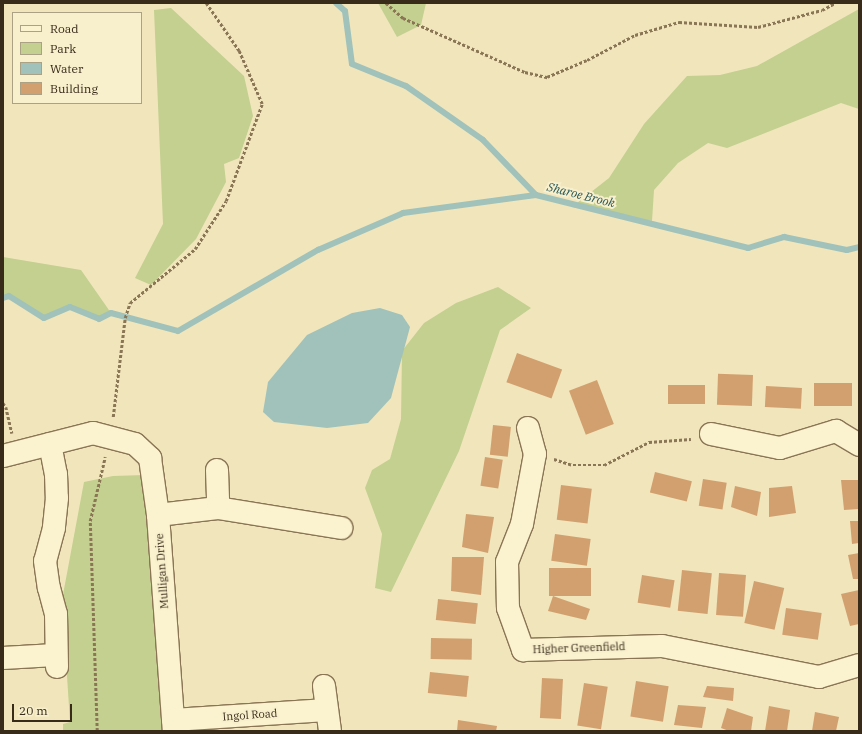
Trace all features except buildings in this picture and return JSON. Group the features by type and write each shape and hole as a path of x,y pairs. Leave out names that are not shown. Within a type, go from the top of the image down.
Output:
{"street":[{"name":"Higher Greenfield","path":"528,428 535,454 522,524 507,562 508,608 523,650 662,646 819,677 859,665"},
{"path":"710,434 780,448 836,431 859,445"},
{"name":"Mulligan Drive","path":"7,452 93,434 135,444 150,458 158,515 174,725"},
{"path":"3,658 56,661 56,614 48,588 45,561 54,528 57,498 56,474 50,444"},
{"path":"217,470 218,508"},
{"path":"158,515 218,508 341,528"},
{"path":"324,686 330,731"},
{"name":"Ingol Road","path":"174,725 327,710"}],"path":[{"path":"97,731 90,521 110,438 125,318 130,303 195,249 222,207 262,104 239,51 206,3"},
{"path":"386,3 403,18 525,72 547,77 587,60 635,35 679,22 758,27 822,10 836,3"},
{"path":"3,403 6,407 7,452"},
{"path":"535,454 573,465 604,465 650,442 697,439 710,434"}],"green space":[{"path":"378,3 426,3 421,25 397,37"},
{"path":"171,8 244,76 253,116 239,158 224,164 226,182 196,239 151,285 135,278 163,224 154,10"},
{"path":"859,9 859,109 841,103 727,148 708,143 678,163 654,190 652,221 572,207 609,178 644,124 687,76 720,75 757,66"},
{"path":"3,257 81,270 111,313 99,319 70,307 44,318 9,296 3,298"},
{"path":"498,287 531,308 500,330 459,451 391,592 375,588 382,534 365,488 372,470 390,459 401,419 402,351 424,323 456,303"},
{"path":"144,475 163,731 63,731 63,724 70,722 62,600 84,482 113,476"}],"water":[{"path":"380,308 402,315 410,327 391,398 368,423 327,428 274,422 263,412 268,382 307,335 352,313"}],"waterway":[{"name":"Sharoe Brook","path":"336,3 345,11 352,64 406,86 483,140 536,195 748,248 784,237 847,250 859,247"},
{"path":"3,298 9,296 44,318 70,307 99,319 111,313 178,331 318,250 403,213 536,195"}]}
